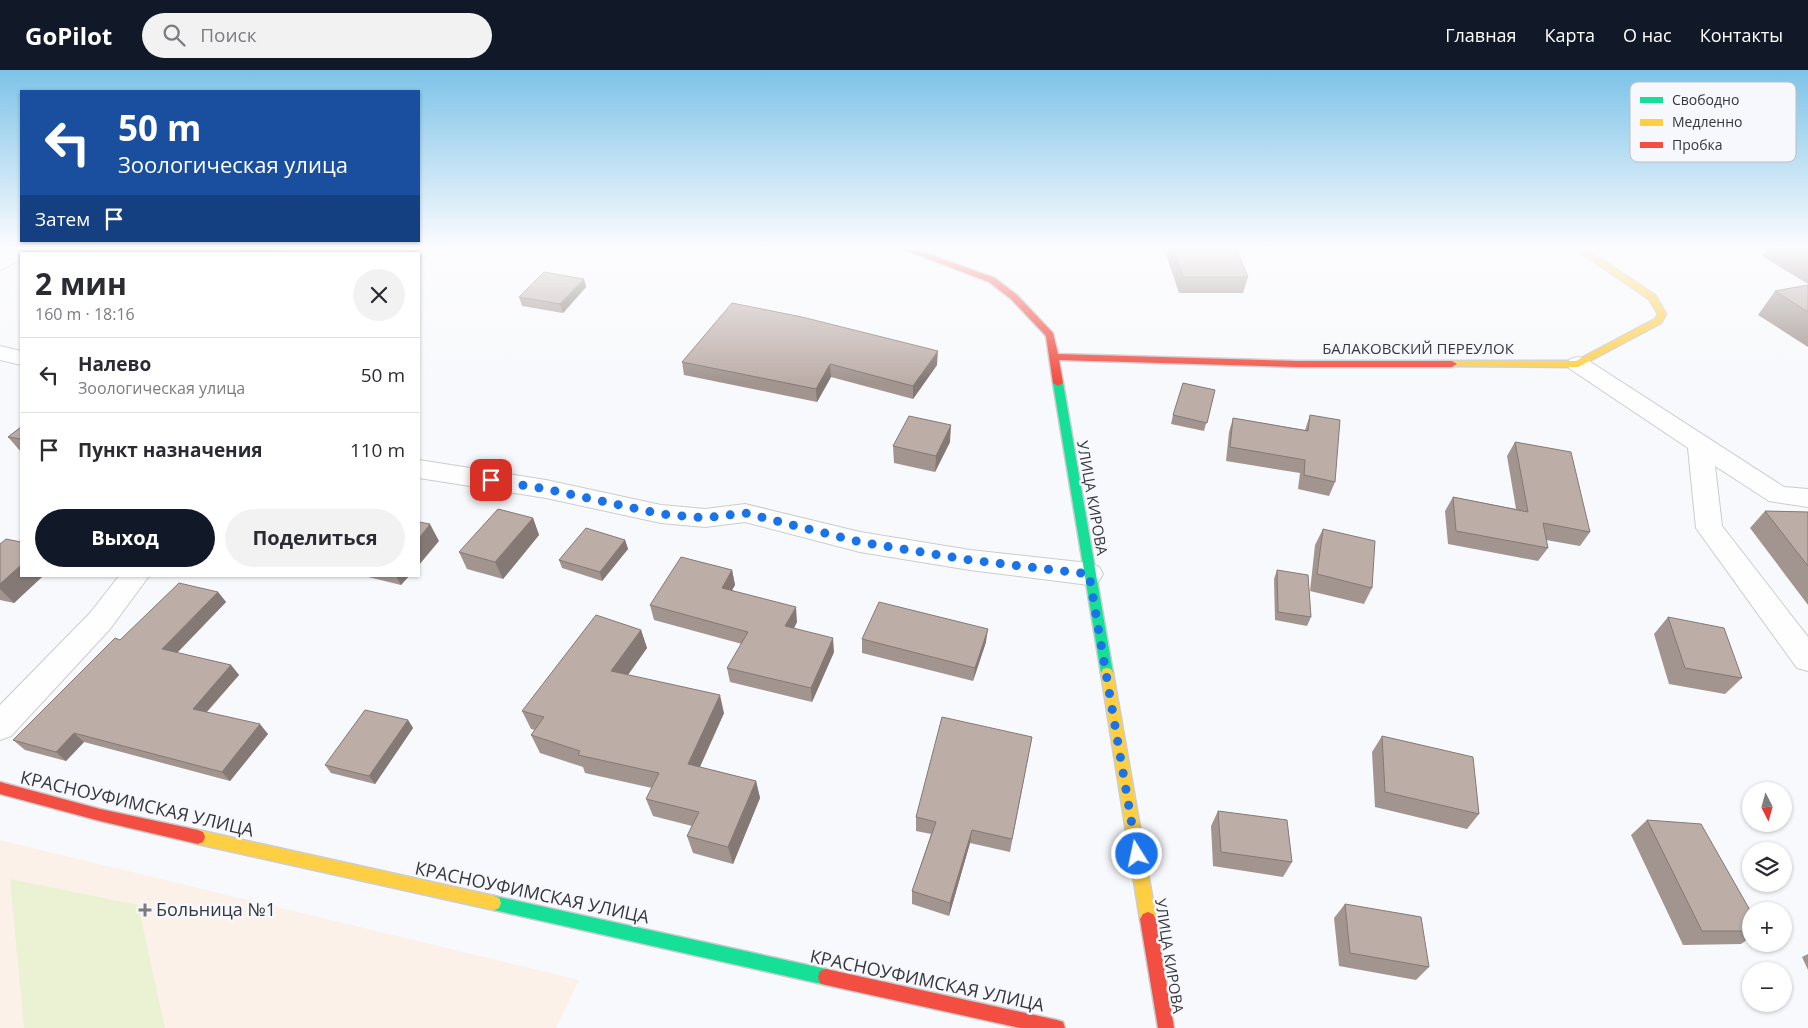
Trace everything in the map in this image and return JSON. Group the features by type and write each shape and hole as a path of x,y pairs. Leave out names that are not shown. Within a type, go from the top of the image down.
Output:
{"street":[{"name":"УЛИЦА КИРОВА","path":"1008,293 1050,336 1166,1028"},
{"name":"БАЛАКОВСКИЙ ПЕРЕУЛОК","path":"1053,357 1298,364 1578,364 1658,321 1662,314 1652,297 1646,293"},
{"path":"0,353 20,358"},
{"path":"1578,364 1778,495 1808,498"},
{"path":"1700,444 1709,528 1808,658"},
{"path":"420,469 546,489 661,514 705,518 745,513 860,542 970,560 1089,574"},
{"path":"0,726 100,621 133,577"},
{"name":"КРАСНОУФИМСКАЯ УЛИЦА","path":"0,788 100,815 1057,1028"}],"shaded area":[{"name":"Больница №1","path":"0,840 579,980 556,1028 0,1028"}],"green space":[{"path":"10,879 138,905 165,1028 24,1028"}],"building":[{"path":"523,293 571,293 560,304 519,297"},
{"path":"1778,293 1808,293 1808,312"},
{"path":"732,303 802,317 938,351 913,386 830,364 816,389 682,362"},
{"path":"1183,383 1215,390 1207,423 1173,415"},
{"path":"1310,415 1340,420 1335,482 1304,475 1305,460 1230,447 1233,418 1308,431"},
{"path":"909,416 951,425 936,456 893,446"},
{"path":"20,428 20,439 8,437"},
{"path":"1515,442 1571,452 1590,532 1543,523 1548,548 1456,531 1453,497 1528,512"},
{"path":"498,509 533,518 495,562 459,552"},
{"path":"1765,511 1808,512 1808,566"},
{"path":"420,522 430,524 420,537"},
{"path":"586,528 625,540 600,572 559,560"},
{"path":"1323,529 1375,541 1372,588 1317,574"},
{"path":"6,539 20,542 20,566 0,584 0,544"},
{"path":"681,557 732,570 722,588 796,607 785,626 833,638 811,688 727,668 748,632 650,605"},
{"path":"1277,570 1308,575 1311,617 1278,612"},
{"path":"179,583 218,592 162,649 231,665 193,709 260,724 222,772 74,733 56,752 13,740 115,638 120,640"},
{"path":"879,602 988,629 975,668 862,639"},
{"path":"596,615 641,630 611,671 720,695 688,764 756,781 728,847 687,836 699,812 646,799 659,773 578,755 580,751 531,735 544,717 522,711"},
{"path":"1668,617 1724,628 1742,678 1685,668"},
{"path":"365,710 408,720 369,776 325,765"},
{"path":"942,717 1032,737 1012,839 972,830 950,903 912,891 936,822 916,817"},
{"path":"1382,736 1473,757 1479,814 1385,792"},
{"path":"1218,811 1287,820 1292,862 1221,852"},
{"path":"1647,820 1701,824 1745,902 1742,902 1742,931 1702,931"},
{"path":"1345,904 1421,917 1429,967 1350,953"}],"traffic: fast":[{"path":"1058,383 1107,673"},
{"path":"494,903 826,977"}],"traffic: slow":[{"path":"1452,364 1578,364 1658,321 1662,314 1652,297 1646,293"},
{"path":"1107,673 1148,919"},
{"path":"198,837 494,903"}],"traffic: jam":[{"path":"1008,293 1050,335 1058,383"},
{"path":"1053,357 1298,364 1452,364"},
{"path":"0,788 100,815 198,837"},
{"path":"1148,919 1166,1028"},
{"path":"826,977 1057,1028"}],"place":[{"name":"Больница №1","path":"145,910"}],"route":[{"path":"491,480 546,489 661,514 705,518 745,513 860,542 970,560 1089,574 1137,854"}]}
